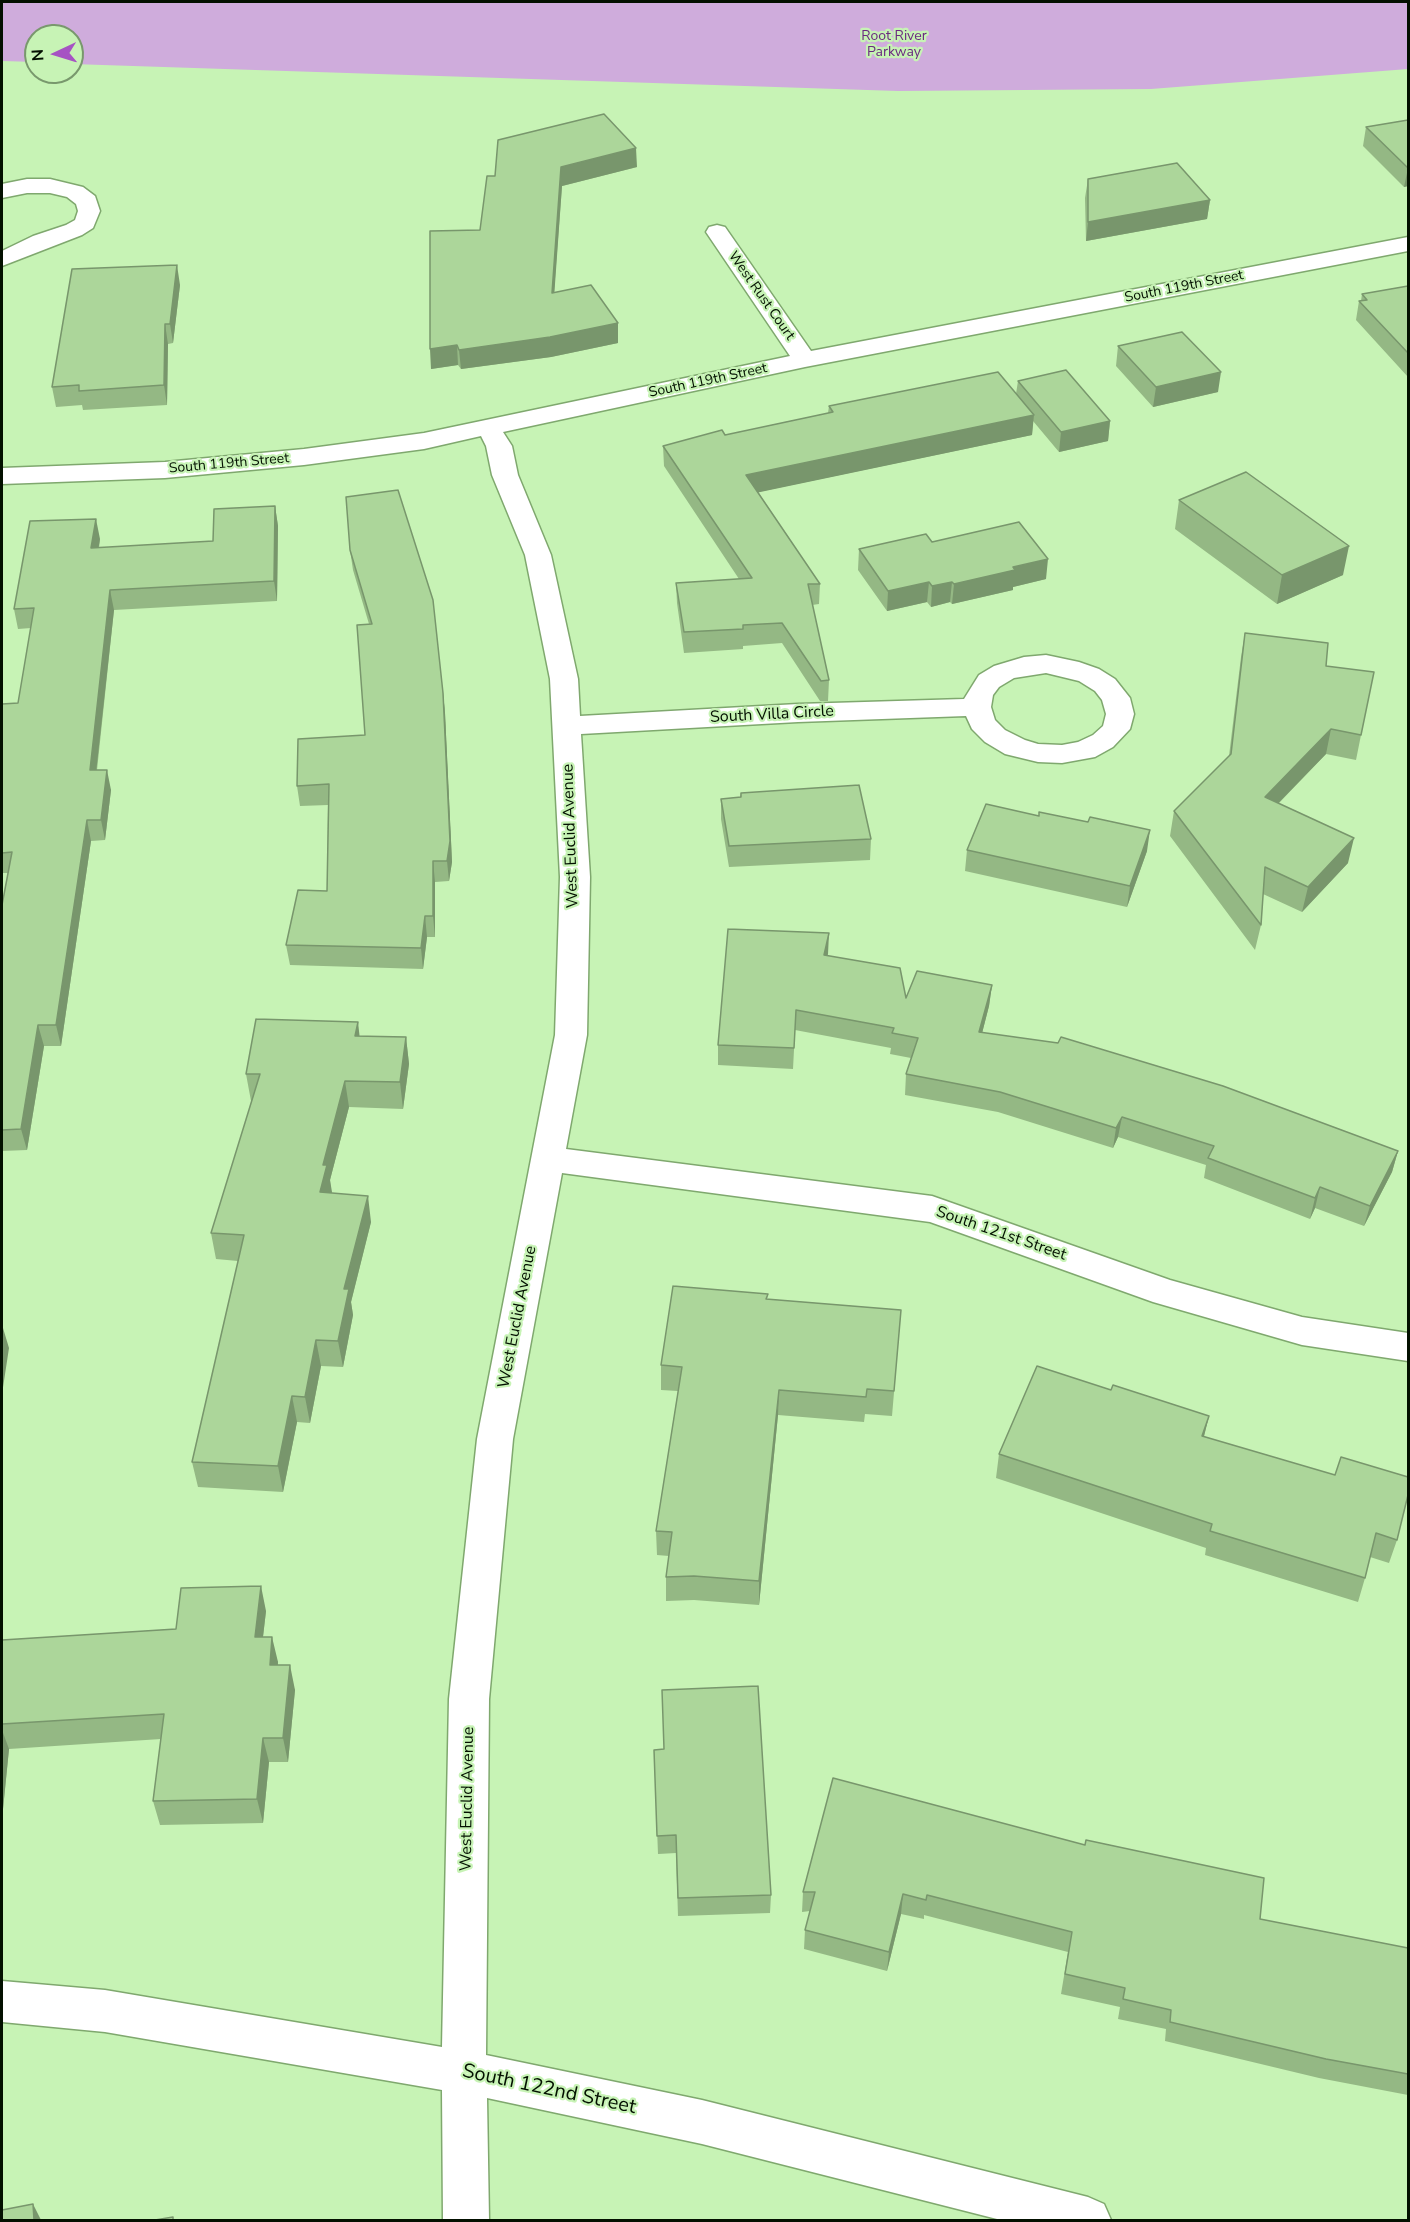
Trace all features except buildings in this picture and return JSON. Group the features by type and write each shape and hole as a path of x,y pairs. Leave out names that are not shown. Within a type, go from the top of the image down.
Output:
{"street":[{"path":"2,191 39,186 75,192 87,201 89,211 86,223 74,230 2,259"},
{"name":"West Rust Court","path":"717,232 805,360"},
{"name":"South 119th Street","path":"2,476 165,470 304,457 424,441 805,360 1408,244"},
{"name":"West Euclid Avenue","path":"466,2220 464,2072 469,1699 495,1439 571,1035 575,877 564,679 538,555 505,475 499,446 489,427"},
{"path":"1046,664 1069,668 1089,675 1105,685 1116,698 1120,714 1116,729 1103,741 1085,750 1062,754 1038,753 1014,747 995,736 982,723 977,708 980,694 989,681 1004,672 1024,666 1046,664"},
{"name":"South Villa Circle","path":"567,726 798,713 977,708"},
{"name":"South 121st Street","path":"548,1159 932,1209 1165,1292 1302,1331 1408,1347"},
{"name":"South 122nd Street","path":"2,2002 105,2011 464,2072 702,2122 1088,2220"}],"green space":[{"name":"Root River Parkway","path":"2,2 1408,2 1408,69 1151,89 898,91 84,64 84,24 24,24 24,62 2,61"}]}
